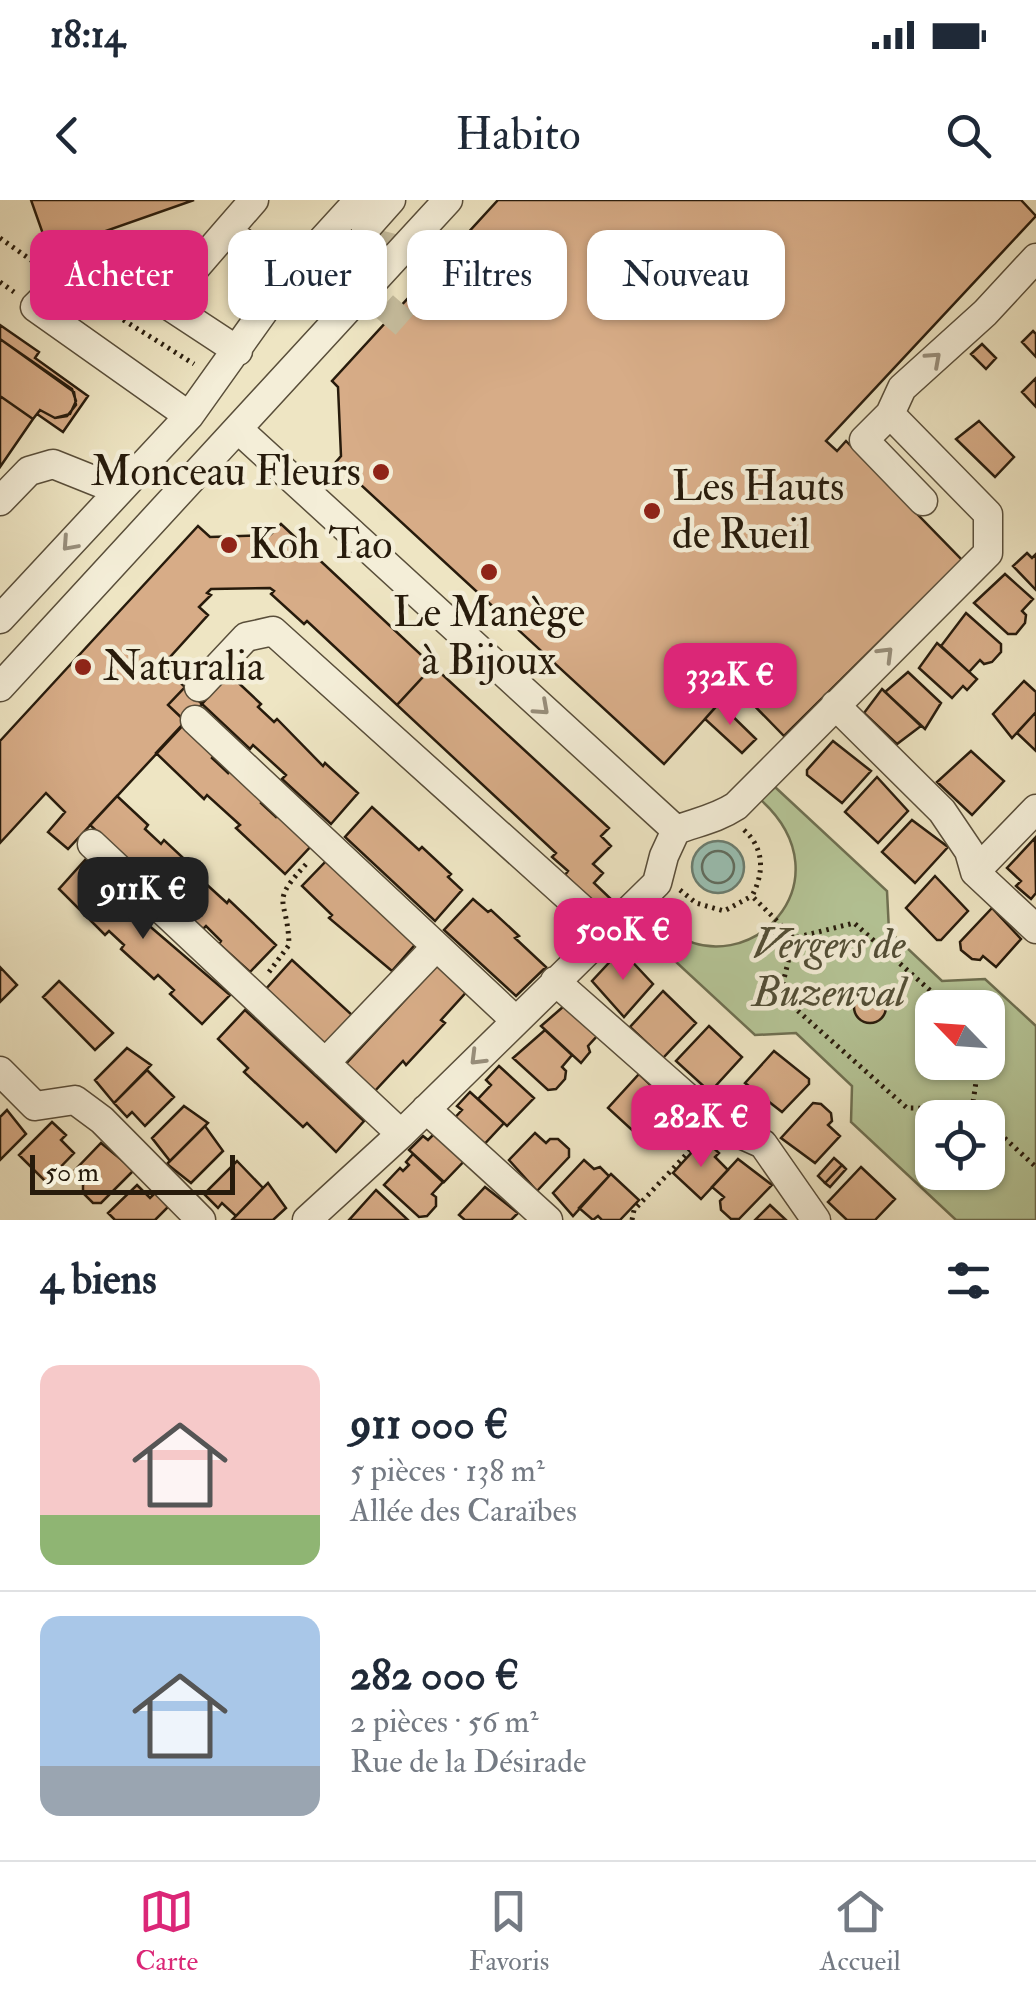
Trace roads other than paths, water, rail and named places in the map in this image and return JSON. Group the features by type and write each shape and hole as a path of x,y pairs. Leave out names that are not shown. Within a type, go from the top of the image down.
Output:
{"street":[{"path":"208,253 254,200"},
{"path":"332,230 359,200"},
{"path":"366,230 391,200"},
{"path":"386,230 415,200"},
{"path":"387,267 448,200"},
{"path":"189,416 35,307 90,253 238,351"},
{"path":"923,502 864,440 890,414 902,388 986,312 1036,258"},
{"path":"0,620 189,416 259,320"},
{"path":"0,687 339,320"},
{"path":"307,1220 401,1134 657,883 676,830 716,820 736,806 988,553 988,514 890,414"},
{"path":"238,430 676,830"},
{"path":"0,501 29,471 54,464 118,490"},
{"path":"199,687 246,637 273,631 606,931"},
{"path":"835,705 942,811 969,851 974,872 1036,929"},
{"path":"195,720 515,1020"},
{"path":"974,872 1036,809"},
{"path":"92,844 401,1134"},
{"path":"325,1063 436,947"},
{"path":"556,980 716,1123 762,1144 816,1220"},
{"path":"0,1070 35,1106 75,1100 102,1120 201,1220"},
{"path":"426,1109 548,1220"}],"water":[{"path":"718,841 737,848 744,867 737,886 718,893 699,886 692,867 699,848"}],"tunnel":[{"path":"387,309 408,327"}],"place":[{"name":"Monceau Fleurs","path":"381,472"},
{"name":"Les Hauts de Rueil","path":"652,511"},
{"name":"Koh Tao","path":"229,545"},
{"name":"Le Manège à Bijoux","path":"489,572"},
{"name":"Naturalia","path":"83,667"}],"park label":[{"name":"Vergers de Buzenval","path":"829,969"}]}
